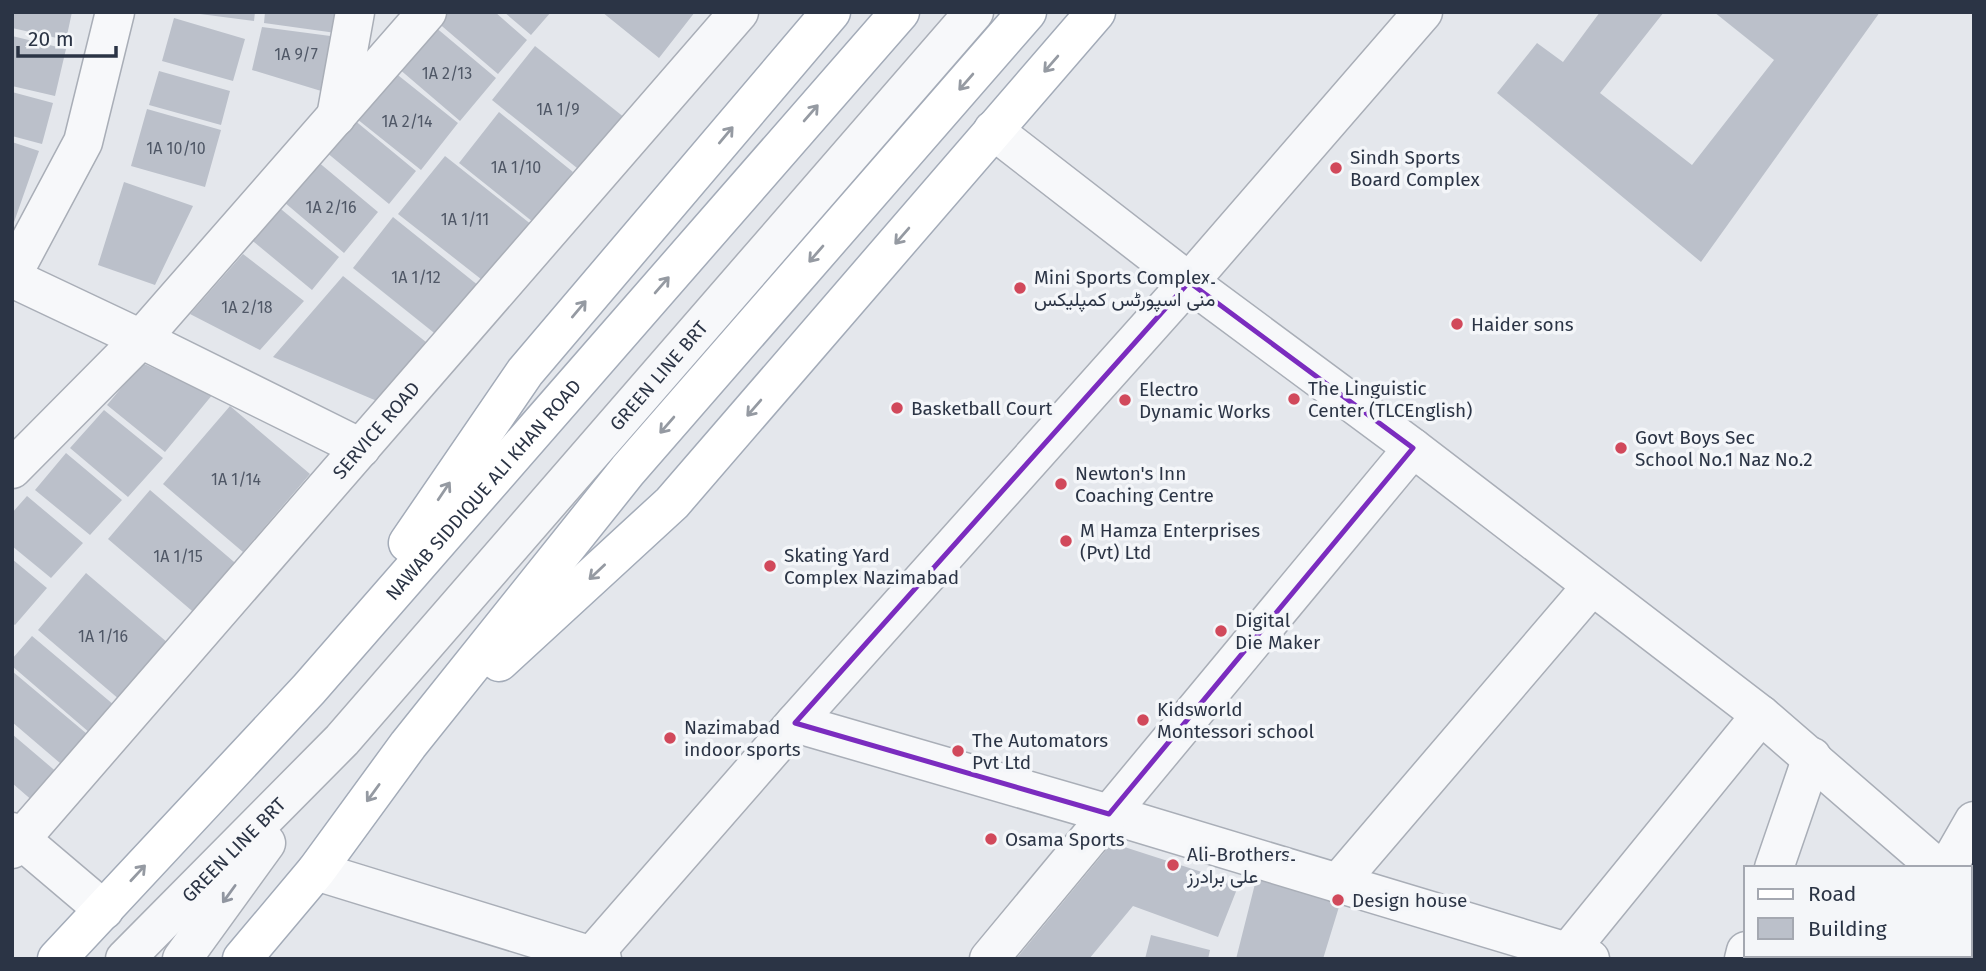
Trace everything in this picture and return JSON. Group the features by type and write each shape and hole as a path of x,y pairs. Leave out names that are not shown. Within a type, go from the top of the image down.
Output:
{"main road":[{"name":"NAWAB SIDDIQUE ALI KHAN ROAD","path":"57,959 309,690 900,12"},
{"path":"242,959 316,871 408,745 628,470 1027,12"},
{"path":"408,745 672,503 1096,12"},
{"path":"309,690 525,372 817,17"}],"street":[{"path":"115,12 83,142 12,277 361,448"},
{"path":"336,118 355,12"},
{"path":"12,469 141,339 427,12"},
{"name":"SERVICE ROAD","path":"15,840 361,448 739,12"},
{"name":"GREEN LINE BRT","path":"125,959 342,740 974,12"},
{"path":"316,871 594,958 795,723 1189,282 1423,12"},
{"path":"993,130 1189,282 1413,447 1761,715 1936,866"},
{"path":"989,959 1413,447"},
{"path":"1338,883 1592,586"},
{"path":"795,723 1109,814 1579,956 1761,715"},
{"name":"GREEN LINE BRT","path":"182,959 342,740"},
{"path":"1775,866 1812,757"},
{"path":"1948,866 1974,821"},
{"path":"15,840 104,910"}],"highlighted area":[{"path":"1189,282 1413,448 1109,814 795,723"}],"building":[{"path":"12,12 72,12 66,40 12,28"},
{"path":"200,12 255,12 254,21"},
{"path":"265,12 339,12 336,33 264,23"},
{"path":"443,12 495,12 527,40 498,74 436,21"},
{"path":"504,12 551,12 531,35"},
{"path":"602,12 695,12 659,58"},
{"path":"1600,12 1664,12 1600,93 1692,165 1774,60 1714,12 1880,12 1701,262 1497,93 1537,43 1563,62"},
{"path":"174,18 245,39 233,81 162,61"},
{"path":"434,26 496,78 460,121 398,68"},
{"path":"262,27 338,37 331,94 252,70"},
{"path":"12,36 66,49 55,96 12,86"},
{"path":"535,46 625,118 582,172 492,100"},
{"path":"159,71 230,91 221,125 149,105"},
{"path":"394,72 458,123 421,170 357,119"},
{"path":"12,92 53,103 42,144 12,136"},
{"path":"147,109 221,130 205,187 131,166"},
{"path":"499,112 573,172 533,222 459,163"},
{"path":"353,119 416,171 389,204 326,152"},
{"path":"12,142 39,151 13,225 12,225"},
{"path":"445,156 532,225 486,283 398,214"},
{"path":"317,161 378,212 344,253 284,202"},
{"path":"124,182 193,206 155,285 98,265"},
{"path":"276,205 339,257 312,290 248,237"},
{"path":"393,217 479,286 438,336 353,268"},
{"path":"243,254 304,301 260,350 190,314"},
{"path":"343,276 431,346 384,404 273,357"},
{"path":"142,363 213,394 165,452 107,405"},
{"path":"230,406 310,474 243,552 163,484"},
{"path":"104,410 163,458 128,497 70,448"},
{"path":"66,453 122,500 90,535 35,490"},
{"path":"150,490 247,573 205,622 108,539"},
{"path":"27,496 83,543 51,578 12,546 12,513"},
{"path":"12,559 47,588 15,625 12,623"},
{"path":"86,573 168,643 120,700 38,630"},
{"path":"32,636 114,705 90,733 12,666 12,659"},
{"path":"12,671 93,739 67,769 12,722"},
{"path":"12,734 59,774 34,802 12,783"},
{"path":"1112,843 1239,884 1218,937 1133,906 1089,959 1016,959"},
{"path":"1258,872 1342,897 1323,959 1236,959"},
{"path":"1151,935 1210,950 1208,959 1145,959"}],"place":[{"name":"Sindh Sports Board Complex","path":"1336,168"},
{"name":"Mini Sports Complex۔ منی اسپورٹس کمپلیکس","path":"1020,288"},
{"name":"Haider sons","path":"1457,324"},
{"name":"The Linguistic Center (TLCEnglish)","path":"1294,399"},
{"name":"Electro Dynamic Works","path":"1125,400"},
{"name":"Basketball Court","path":"897,408"},
{"name":"Govt Boys Sec School No.1 Naz No.2","path":"1621,448"},
{"name":"Newton's Inn Coaching Centre","path":"1061,484"},
{"name":"M Hamza Enterprises (Pvt) Ltd","path":"1066,541"},
{"name":"Skating Yard Complex Nazimabad","path":"770,566"},
{"name":"Digital Die Maker","path":"1221,631"},
{"name":"Kidsworld Montessori school","path":"1143,720"},
{"name":"Nazimabad indoor sports","path":"670,738"},
{"name":"The Automators Pvt Ltd","path":"958,751"},
{"name":"Osama Sports","path":"991,839"},
{"name":"Ali-Brothers۔ علی برادرز","path":"1173,865"},
{"name":"Design house","path":"1338,900"}]}
